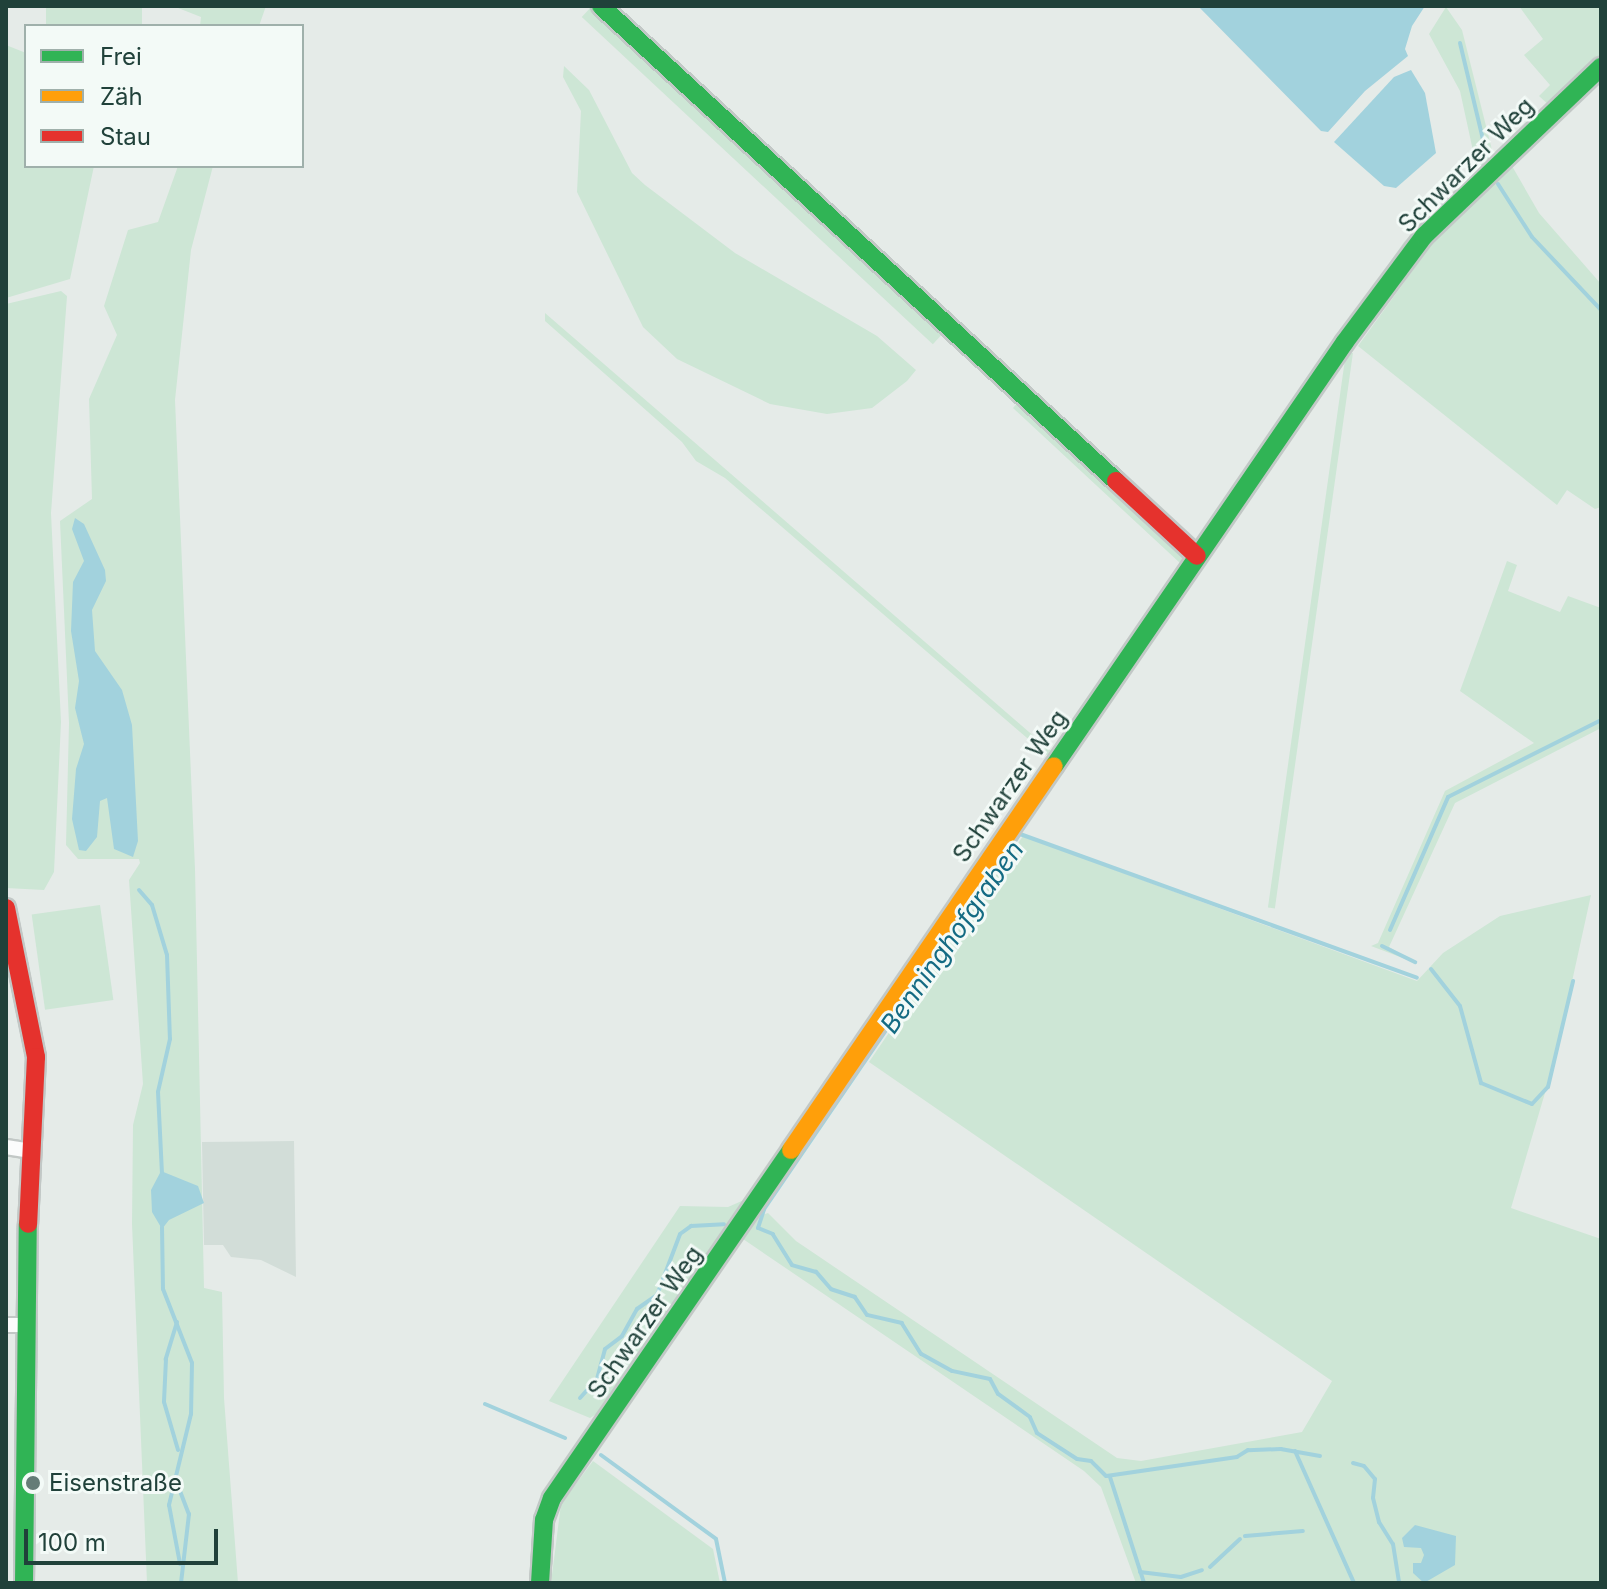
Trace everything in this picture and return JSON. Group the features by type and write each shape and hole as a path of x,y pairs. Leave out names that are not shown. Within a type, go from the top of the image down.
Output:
{"street":[{"path":"601,6 1197,556"},
{"name":"Schwarzer Weg","path":"540,1583 544,1520 552,1498 1197,556 1424,236 1601,67"},
{"path":"6,908 36,1057 14,1325 15,1556 24,1583"},
{"path":"6,1147 30,1151"}],"shaded area":[{"path":"294,1141 296,1277 261,1260 231,1257 223,1245 204,1245 202,1142"}],"green space":[{"path":"46,6 142,6 142,24 46,24"},
{"path":"173,6 266,6 260,24 200,24 201,17"},
{"path":"592,6 943,333 933,344 582,17"},
{"path":"1519,6 1601,6 1601,59 1551,107 1539,96 1550,85 1524,55 1543,39"},
{"path":"1446,7 1462,30 1493,154 1537,112 1540,118 1421,231 1195,542 1404,242 1482,166 1475,160 1460,91 1429,34"},
{"path":"6,45 24,52 24,168 94,168 70,279 6,298"},
{"path":"564,66 589,90 632,173 645,185 735,253 877,336 916,370 907,381 872,408 827,414 770,404 677,359 643,327 577,192 581,111 563,77"},
{"path":"1512,166 1539,213 1601,284 1601,507 1595,509 1567,490 1557,505 1358,346 1432,244"},
{"path":"177,168 212,168 191,250 175,400 195,869 204,1288 222,1292 224,1398 238,1583 147,1583 132,1224 133,1125 143,1084 129,880 140,863 139,859 78,859 66,845 69,723 60,521 92,499 89,399 117,335 104,306 128,230 158,222"},
{"path":"61,291 67,296 51,513 61,722 54,872 44,890 6,888 6,304"},
{"path":"545,313 1051,751 1180,563 1013,408 1020,400 1189,559 609,1406 590,1418 549,1401 680,1206 728,1207 744,1200 1048,756 725,478 696,461 682,442 545,321"},
{"path":"1346,352 1353,353 1275,909 1268,908"},
{"path":"1507,561 1517,565 1508,591 1560,612 1568,596 1601,608 1601,728 1455,803 1389,947 1416,963 1371,946 1378,943 1445,791 1534,743 1460,691"},
{"path":"1023,836 1417,981 1443,953 1500,916 1591,895 1555,1059 1511,1208 1601,1239 1601,1583 1136,1583 1101,1487 1084,1471 743,1239 759,1216 768,1213 796,1241 1117,1458 1141,1461 1302,1432 1332,1381 869,1062"},
{"path":"100,905 113,1000 45,1010 32,915"},
{"path":"593,1461 713,1549 720,1583 551,1583 561,1504"}],"water":[{"path":"1198,6 1425,6 1412,26 1405,49 1408,56 1365,91 1328,132 1321,131"},
{"path":"1411,70 1425,93 1436,153 1396,188 1384,186 1334,142 1394,77"},
{"path":"75,518 84,524 105,570 106,581 92,610 95,651 122,690 132,725 138,841 133,857 114,849 107,798 100,801 97,837 86,851 79,850 72,819 76,769 84,744 75,708 79,681 71,631 73,582 84,561 72,529"},
{"path":"161,1171 198,1186 204,1203 169,1220 162,1229 152,1212 151,1190"},
{"path":"1415,1525 1456,1536 1455,1565 1424,1583 1413,1573 1413,1563 1421,1563 1424,1555 1421,1548 1404,1547 1402,1538"}],"waterway":[{"path":"1460,43 1487,156"},
{"path":"1498,184 1532,237 1601,310"},
{"name":"Benninghofgraben","path":"1390,930 1448,797 1601,720"},
{"name":"Benninghofgraben","path":"1320,1456 1281,1449 1248,1450 1237,1457 1106,1476 1091,1461 1077,1459 1037,1433 1030,1417 998,1394 990,1379 952,1371 921,1354 902,1323 867,1315 855,1297 831,1289 816,1272 792,1265 773,1234 758,1228 764,1209 1020,834 1417,978"},
{"path":"139,890 152,905 167,955 170,1039 158,1092 162,1174"},
{"name":"Benninghofgraben","path":"1382,946 1415,962"},
{"name":"Benninghofgraben","path":"1431,969 1460,1006 1481,1083 1532,1104 1548,1087 1573,981"},
{"path":"580,1398 597,1379 605,1349 622,1336 637,1309 657,1295 680,1234 691,1226 724,1224"},
{"path":"162,1227 163,1289 192,1363 191,1414 169,1505 180,1564"},
{"path":"177,1322 166,1359 164,1402 178,1450"},
{"path":"485,1404 565,1438"},
{"path":"1295,1451 1354,1583"},
{"path":"601,1455 716,1539 725,1583"},
{"path":"1353,1463 1364,1466 1375,1479 1373,1498 1379,1522 1393,1544 1399,1583"},
{"path":"1110,1477 1144,1583"},
{"path":"175,1478 189,1514 181,1583"},
{"path":"1245,1536 1303,1531"},
{"path":"1210,1567 1240,1539"},
{"path":"1140,1572 1181,1577 1202,1570"}],"traffic: fast":[{"path":"601,6 1116,481"},
{"path":"1054,766 1345,342 1424,236 1601,67"},
{"path":"540,1583 544,1520 552,1498 791,1150"},
{"path":"24,1583 28,1224"}],"traffic: slow":[{"path":"791,1150 1054,766"}],"traffic: jam":[{"path":"1116,481 1197,556"},
{"path":"6,908 36,1057 28,1224"}],"place":[{"name":"Eisenstraße","path":"33,1483"}]}
